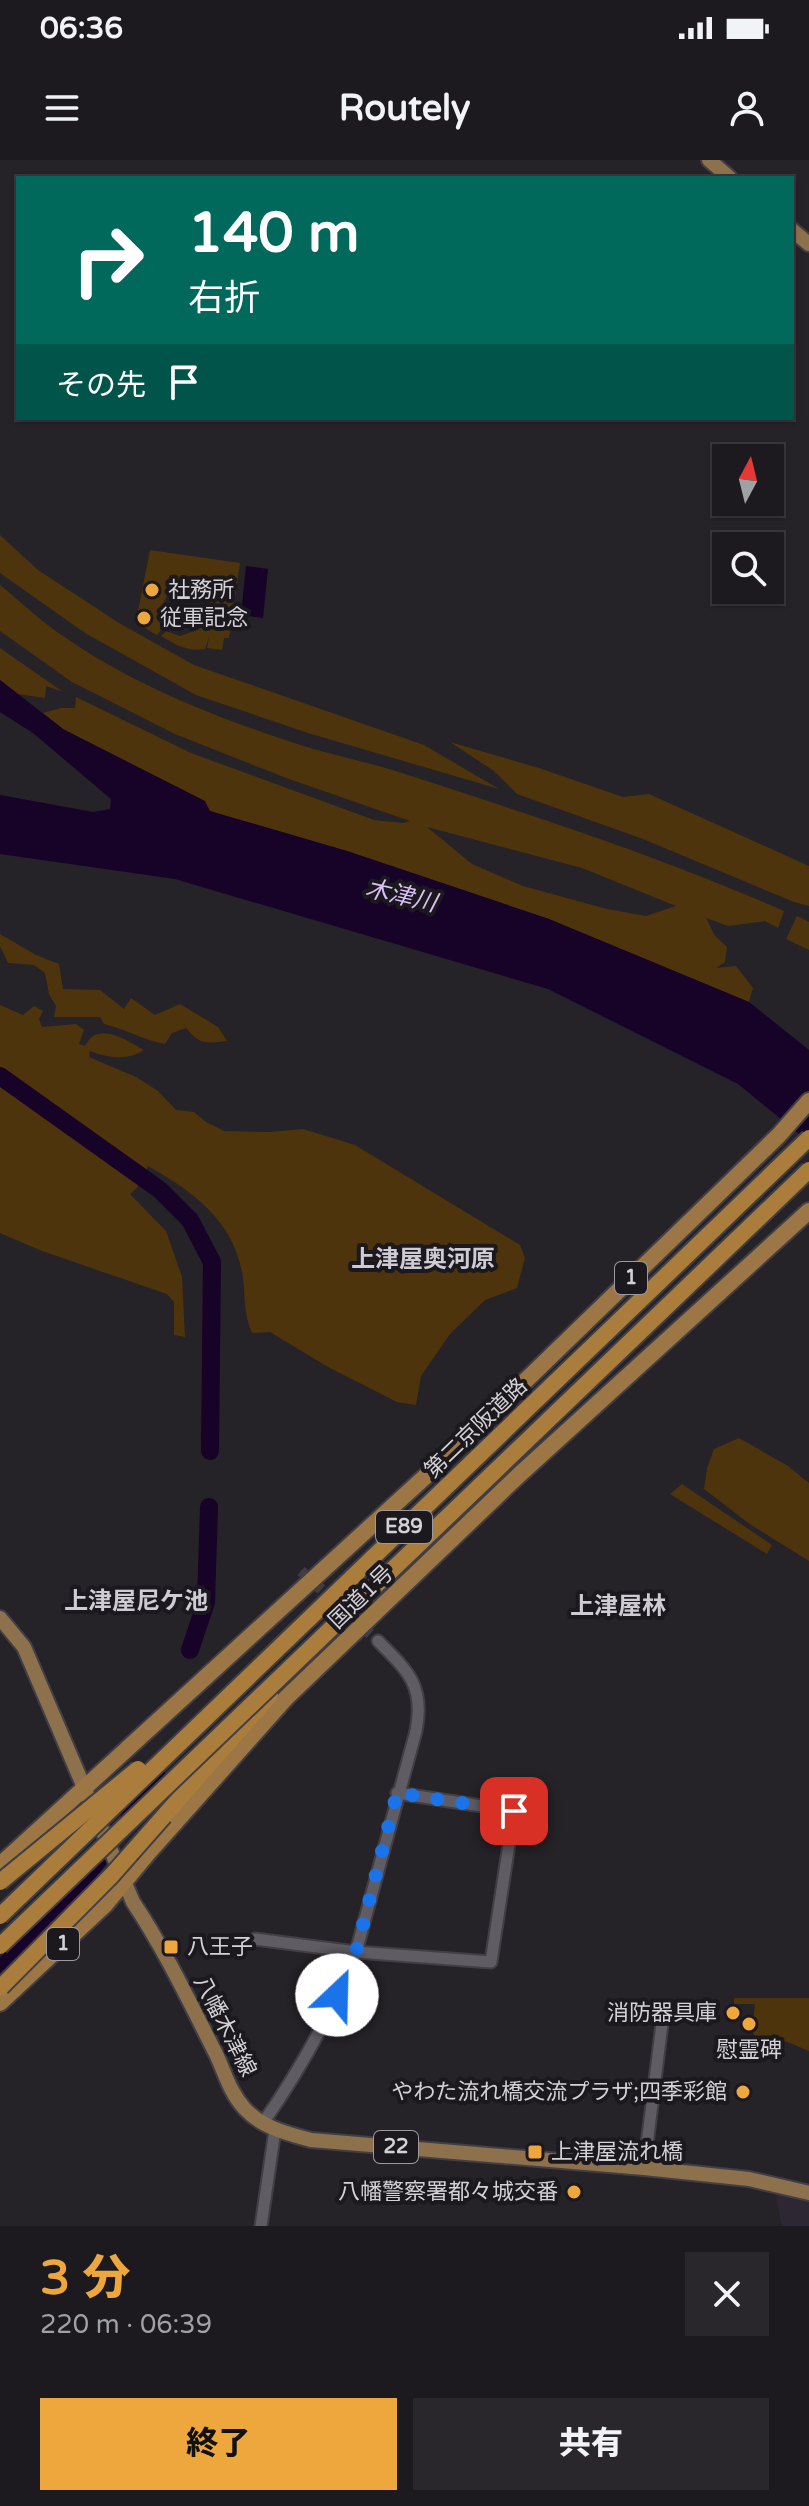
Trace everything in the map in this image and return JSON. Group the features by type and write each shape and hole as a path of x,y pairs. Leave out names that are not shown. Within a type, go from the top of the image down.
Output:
{"highway":[{"name":"国道1号","path":"0,1865 88,1795 450,1454 779,1135 809,1101"},
{"name":"第二京阪道路","path":"0,1916 805,1140"},
{"name":"第二京阪道路","path":"0,1946 809,1170"},
{"name":"国道1号","path":"0,2003 105,1905 122,1877 286,1698 519,1475 809,1211"},
{"path":"0,1882 173,1741 278,1642 321,1607"},
{"path":"0,1987 112,1875 322,1637"}],"main road":[{"path":"709,160 728,176"},
{"name":"八幡木津線","path":"0,1618 24,1647 133,1902 152,1930 218,2059 228,2085 244,2108 269,2127"},
{"name":"22","path":"269,2127 311,2140 749,2179 809,2193"}],"street":[{"path":"261,2226 269,2127 285,2091 315,2040 356,1952 416,1731 419,1715 416,1687 378,1641"},
{"path":"255,1939 356,1952 491,1962 514,1811 397,1793"},
{"path":"644,2168 662,2024"}],"shaded area":[{"path":"0,535 38,570 119,623 194,665 424,745 499,789 308,733 196,695 85,633 0,573"},
{"path":"150,550 240,563 229,638 224,638 222,650 207,648 209,637 205,649 193,650 161,636 166,631 180,636 200,629 207,601 169,593 164,601 171,610 166,624 157,635 140,623 138,611"},
{"path":"0,585 49,626 92,655 149,686 207,712 297,744 402,773 595,837 784,911 778,928 765,921 728,926 706,918 715,936 727,947 725,962 716,968 736,966 753,988 749,1002 549,919 347,851 209,811 63,729 43,713 75,708 76,697 191,753 374,820 410,821 289,779 175,734 72,682 0,631","holes":["427,827 582,868 676,906 646,916 607,909 523,886 472,864"]},
{"path":"0,648 63,692 46,686 45,698 18,694 0,680"},
{"path":"450,742 623,797 649,794 809,866 809,906 643,839 517,794 494,771"},
{"path":"797,916 809,922 809,950 786,939"},
{"path":"0,934 36,955 59,964 63,989 100,990 124,1009 131,998 155,1015 180,1004 218,1027 227,1041 204,1042 186,1028 172,1033 165,1044 104,1024 100,1017 54,1017 56,1006 49,994 45,973 34,965 8,963 0,946"},
{"path":"0,1005 23,1015 34,1006 43,1011 39,1019 42,1027 76,1024 84,1030 79,1044 85,1046 97,1034 105,1033 137,1046 144,1050 132,1056 111,1057 90,1051 89,1057 136,1077 158,1091 176,1110 194,1112 224,1131 303,1129 355,1145 520,1245 525,1258 517,1288 485,1300 450,1334 421,1376 416,1405 397,1402 328,1367 270,1332 252,1333 246,1313 243,1277 231,1240 221,1224 196,1198 148,1166 137,1188 130,1194 166,1231 182,1277 185,1337 174,1335 174,1302 167,1294 42,1251 0,1233"},
{"path":"739,1438 788,1466 809,1483 809,1561 751,1525 704,1489 714,1449"},
{"path":"682,1484 772,1545 767,1554 670,1494"},
{"path":"734,1998 809,1998 809,2051 787,2042 757,2038 752,2032 755,2004 734,2004"},
{"path":"775,2192 809,2199 809,2226 782,2226"}],"water":[{"path":"246,566 268,569 263,618 241,615"},
{"name":"木津川","path":"0,680 63,729 205,801 210,811 347,851 549,919 749,1002 809,1050 809,1142 738,1084 548,989 175,879 0,854 0,795 93,812 110,809 111,799 33,733 0,712"}],"waterway":[{"path":"0,1076 160,1190 190,1220 212,1262 210,1451"},
{"path":"190,1650 206,1602 209,1507"},
{"path":"129,1819 156,1774"},
{"path":"0,1970 56,1915 104,1852"}],"tunnel":[{"path":"301,1571 378,1641"}],"place":[{"name":"社務所","path":"152,590"},
{"name":"従軍記念","path":"144,618"},
{"name":"八王子","path":"171,1947"},
{"name":"消防器具庫","path":"733,2013"},
{"name":"慰霊碑","path":"749,2024"},
{"name":"やわた流れ橋交流プラザ;四季彩館","path":"743,2092"},
{"name":"上津屋流れ橋","path":"535,2152"},
{"name":"八幡警察署都々城交番","path":"574,2192"}],"district":[{"name":"上津屋奥河原","path":"423,1259"},
{"name":"上津屋尼ケ池","path":"136,1601"},
{"name":"上津屋林","path":"618,1606"}],"route":[{"path":"337,1995 356,1952 397,1793 514,1811"}]}
